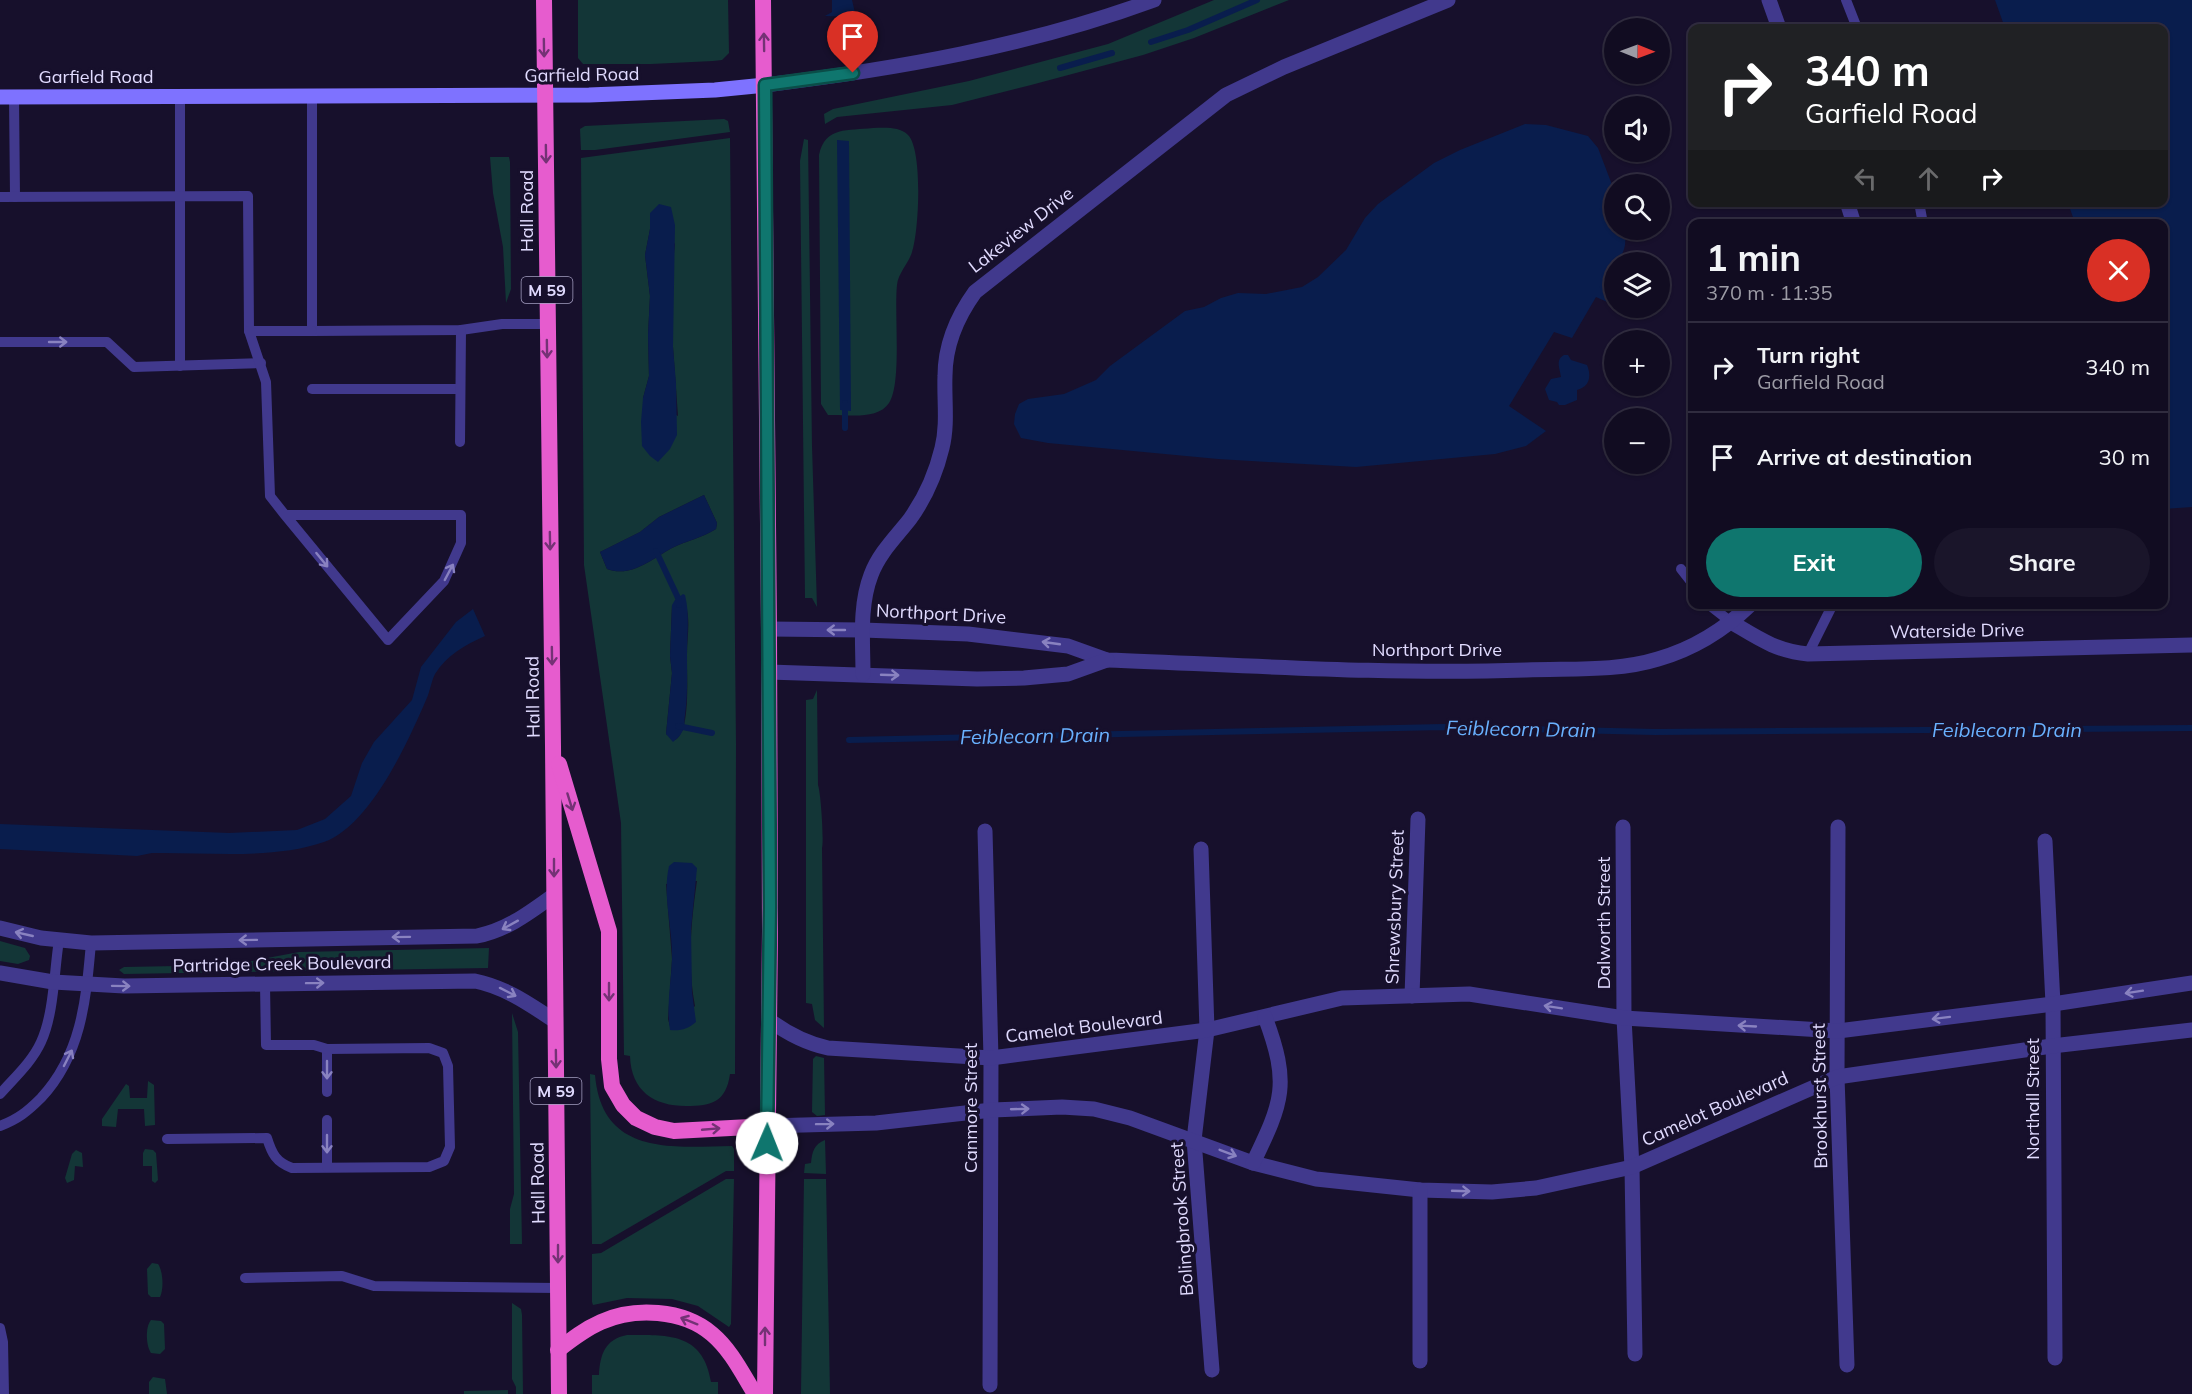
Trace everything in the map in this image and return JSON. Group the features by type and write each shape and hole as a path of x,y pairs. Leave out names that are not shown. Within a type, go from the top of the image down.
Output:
{"highway":[{"name":"Hall Road","path":"544,0 554,746 559,1394"},
{"path":"763,0 769,629 769,1020 765,1394"},
{"path":"554,746 609,931 609,1059 612,1086 623,1105 636,1118 655,1127 674,1131 767,1126"},
{"path":"558,1350 579,1334 602,1321 622,1315 645,1313 672,1315 696,1323 711,1333 735,1360 755,1394"}],"main road":[{"name":"Garfield Road","path":"7,97 545,95 671,92 765,85"}],"street":[{"name":"Garfield Road","path":"765,85 896,67 945,57 1058,29 1154,0"},
{"name":"Lakeview Drive","path":"863,674 866,591 879,559 917,507 933,476 942,449 945,427 945,374 952,330 962,310 975,292 1226,96 1284,67 1448,0"},
{"path":"1769,0 1778,24"},
{"name":"Northport Drive","path":"769,629 968,633 1068,646 1107,660 1411,671 1477,671 1617,666 1656,660 1700,642 1731,622 1745,609"},
{"name":"Waterside Drive","path":"1731,622 1769,645 1789,652 1808,654 2192,645"},
{"name":"Northport Drive","path":"769,672 976,679 1024,678 1068,674 1107,660"},
{"name":"Shrewsbury Street","path":"1412,996 1418,819"},
{"name":"Dalworth Street","path":"1623,827 1624,1018"},
{"name":"Brookhurst Street","path":"1838,827 1837,1077 1846,1365"},
{"name":"Canmore Street","path":"985,831 992,1110 990,1385"},
{"name":"Northall Street","path":"2045,841 2053,1004 2055,1358"},
{"name":"Bolingbrook Street","path":"1201,849 1207,1030 1194,1140 1212,1370"},
{"name":"Partridge Creek Boulevard","path":"0,928 58,940 91,943 477,936 510,926 554,895"},
{"name":"Partridge Creek Boulevard","path":"0,973 87,985 475,981 512,993 555,1021"},
{"name":"Camelot Boulevard","path":"769,1020 790,1035 812,1044 828,1047 991,1058 1207,1030 1342,998 1469,994 1624,1018 1838,1031 2053,1004 2192,983"},
{"path":"1253,1163 1273,1121 1280,1096 1280,1071 1276,1047 1265,1017"},
{"path":"1624,1018 1632,1167 1635,1354"},
{"name":"Camelot Boulevard","path":"767,1126 876,1123 992,1110 1062,1107 1094,1109 1130,1118 1253,1163 1316,1179 1420,1190 1492,1192 1536,1188 1632,1167 1837,1077 2052,1046 2192,1030"},
{"path":"1420,1190 1420,1361"}],"lane":[{"path":"1845,0 1855,24"},
{"path":"312,95 312,331"},
{"path":"7,97 15,197"},
{"path":"180,97 180,366"},
{"path":"0,197 248,196 249,331 266,382 270,496 285,515 388,640 444,580 461,543 461,515 285,515"},
{"path":"249,331 461,330 502,324 547,324"},
{"path":"460,442 461,330"},
{"path":"0,342 107,342 134,367 261,363"},
{"path":"312,389 460,389"},
{"path":"1681,569 1688,578"},
{"path":"1714,609 1731,622"},
{"path":"1808,654 1830,609"},
{"path":"0,1094 29,1061 40,1044 47,1025 58,940"},
{"path":"0,1126 18,1120 47,1091 71,1053 84,1009 91,943"},
{"path":"166,1139 267,1138 272,1153 280,1164 292,1168 429,1167 444,1161 450,1147 448,1066 443,1053 429,1048 327,1049 314,1045 266,1045 265,984"},
{"path":"327,1049 327,1092"},
{"path":"327,1120 327,1167"},
{"path":"245,1278 342,1276 374,1286 558,1288"},
{"path":"0,1328 4,1394"}],"green space":[{"path":"578,0 728,0 729,53 722,60 713,61 583,64 578,58"},
{"path":"1214,0 1289,0 1194,38 1143,55 1031,85 952,105 837,117 825,124 824,114 833,109 969,81 1108,44"},
{"path":"724,119 728,121 730,132 581,150 580,129 585,126"},
{"path":"896,129 908,135 913,143 918,173 918,210 914,242 911,256 899,276 897,285 896,364 893,394 884,409 877,412 861,415 828,415 821,404 819,155 826,139 832,135 847,130"},
{"path":"730,138 736,744 735,1074 730,1074 725,1091 721,1096 703,1105 674,1105 646,1094 635,1079 630,1056 624,1055 621,823 584,565 581,158","holes":["650,213 675,244 673,347 678,416 643,398 649,376 650,296 645,255 650,229","704,495 717,523 716,529 711,532 672,548 641,566 624,571 607,569 600,552 640,532 659,517","672,605 687,610 688,621 686,713 684,725 675,740 666,734 672,673 670,656","697,881 691,944 691,975 695,1006 671,1030 668,1019 672,959 666,884"]},
{"path":"804,139 808,140 812,446 817,607 812,598 805,598 800,161"},
{"path":"490,157 509,157 510,162 511,289 506,303 503,247 493,193"},
{"path":"817,690 818,785 823,836 824,1028 815,1020 812,1004 806,1003 806,700 813,699"},
{"path":"0,941 25,948 30,956 29,960 18,964 0,961"},
{"path":"489,948 488,968 124,974 119,970 124,967 231,965 299,952"},
{"path":"512,1013 518,1032 522,1244 510,1244 510,1209 514,1194"},
{"path":"816,1056 824,1058 825,1115 817,1116 812,1112 813,1059"},
{"path":"590,1074 595,1075 600,1101 611,1120 626,1133 644,1141 664,1145 732,1146 734,1171 726,1171 601,1244 592,1244"},
{"path":"148,1081 154,1085 155,1125 145,1126 144,1109 118,1109 116,1127 102,1126 102,1119 126,1084 129,1086 130,1098 147,1098"},
{"path":"825,1140 826,1174 804,1173 805,1164 811,1163 814,1149"},
{"path":"145,1149 156,1153 158,1180 155,1183 152,1181 152,1166 143,1166"},
{"path":"76,1150 82,1153 83,1167 75,1166 74,1180 67,1183 65,1178 72,1154"},
{"path":"726,1179 734,1179 731,1324 729,1327 698,1306 672,1299 627,1298 593,1305 592,1254 601,1253"},
{"path":"804,1179 826,1179 830,1394 801,1394"},
{"path":"152,1263 158,1264 161,1271 160,1297 151,1297 148,1294 147,1269"},
{"path":"512,1303 521,1309 522,1315 523,1394 516,1394 516,1387 512,1379"},
{"path":"151,1320 161,1321 164,1324 165,1349 160,1354 151,1353 148,1346 147,1332"},
{"path":"627,1335 669,1337 691,1345 707,1366 711,1382 718,1382 718,1394 592,1394 592,1375 599,1375 605,1349 613,1340"},
{"path":"153,1377 165,1379 167,1394 149,1394 149,1382"},
{"path":"508,1390 508,1394 464,1394 464,1391"}],"water":[{"path":"832,0 852,0 856,17 825,16 832,12"},
{"path":"1995,0 2192,0 2192,507 2168,509 2168,219 2074,219 2069,207 2168,207 2168,24 2004,24"},
{"path":"1525,124 1546,125 1588,136 1598,148 1608,174 1604,174 1604,240 1625,240 1623,252 1604,252 1604,301 1596,297 1572,338 1554,332 1509,406 1546,431 1526,446 1495,454 1356,467 1218,459 1048,443 1021,438 1014,424 1019,404 1028,399 1064,394 1096,380 1110,366 1185,311 1204,307 1221,298 1238,293 1266,294 1302,287 1318,277 1346,250 1365,218 1378,204 1434,163"},
{"path":"837,140 849,141 851,411 840,410"},
{"path":"659,204 671,207 675,225 673,347 677,435 670,449 658,462 642,446 641,422 643,398 649,376 650,296 645,255 650,229 650,213"},
{"path":"1564,355 1587,365 1589,377 1587,384 1577,390 1577,400 1559,405 1549,400 1545,389 1551,379 1561,377 1559,362"},
{"path":"704,495 717,523 716,529 672,548 633,569 616,571 607,569 600,552 640,532 659,517"},
{"path":"683,594 687,602 688,617 687,700 684,728 673,742 666,734 672,673 670,656 672,605"},
{"path":"473,609 485,636 457,651 440,667 409,738 386,781 357,819 341,833 324,842 283,851 239,854 152,853 137,856 0,849 0,824 229,833 297,830 325,819 351,796 362,763 374,742 412,700 421,667 456,622"},
{"path":"674,862 692,863 697,868 691,929 692,992 696,1022 681,1030 670,1030 669,1021 672,948 667,878 669,866"}],"waterway":[{"path":"1151,42 1188,30 1257,0"},
{"path":"1060,68 1112,53"},
{"path":"845,403 845,428"},
{"name":"Feiblecorn Drain","path":"656,551 679,600 679,605"},
{"name":"Feiblecorn Drain","path":"678,726 712,733"},
{"name":"Feiblecorn Drain","path":"849,740 1443,727 1655,732 2192,728"}],"route":[{"path":"767,1143 770,907 765,85 853,73"}]}
